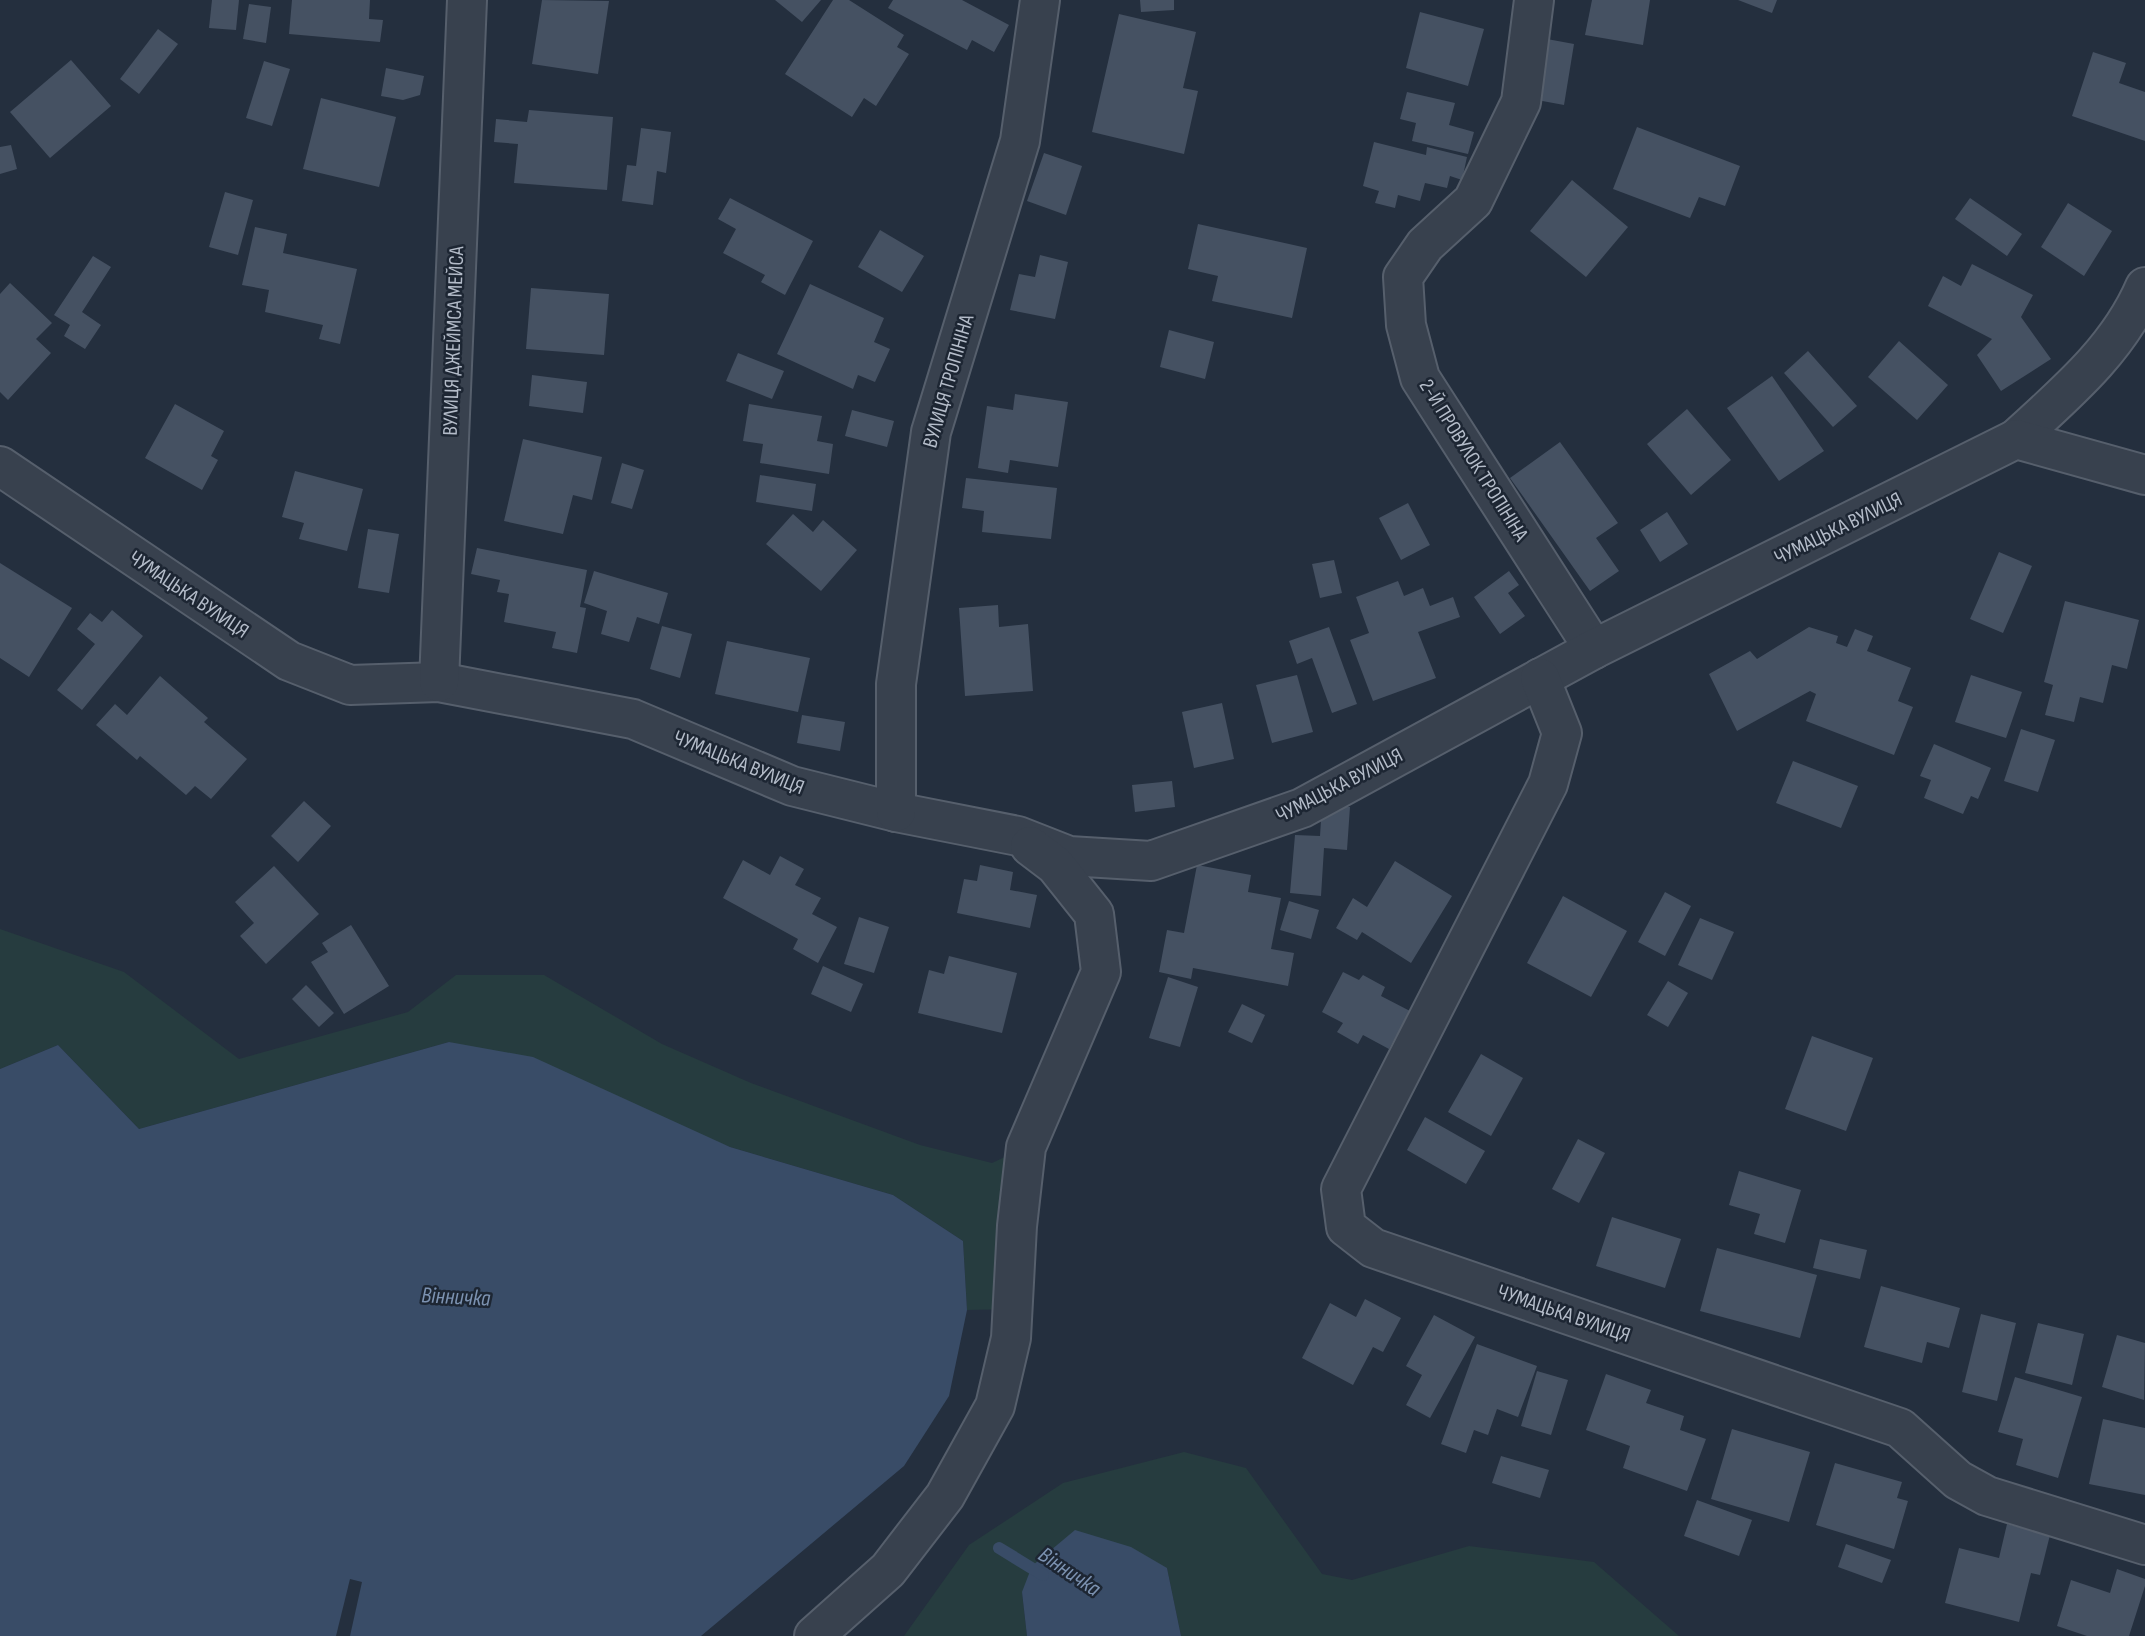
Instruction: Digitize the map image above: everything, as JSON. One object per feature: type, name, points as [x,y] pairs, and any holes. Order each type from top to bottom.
[{"type":"street","name":"ВУЛИЦЯ ДЖЕЙМСА МЕЙСА","points":[[439,682],[467,0]]},
{"type":"street","name":"ВУЛИЦЯ ТРОПІНІНА","points":[[896,812],[896,684],[931,432],[1020,141],[1040,0]]},
{"type":"street","name":"2-Й ПРОВУЛОК ТРОПІНІНА","points":[[1534,0],[1521,102],[1473,201],[1425,245],[1403,278],[1406,325],[1420,378],[1594,649]]},
{"type":"street","name":"ЧУМАЦЬКА ВУЛИЦЯ","points":[[0,466],[289,661],[350,685],[439,682],[633,719],[792,786],[896,812],[1018,836],[1069,856],[1151,861],[1302,808],[1594,649],[2016,439],[2087,374],[2133,314],[2145,288]]},
{"type":"street","points":[[2016,439],[2145,475]]},
{"type":"street","name":"ЧУМАЦЬКА ВУЛИЦЯ","points":[[1540,678],[1562,733],[1548,784],[1341,1189],[1346,1227],[1373,1248],[1900,1428],[1958,1480],[1987,1496],[2145,1545]]},
{"type":"street","points":[[814,1636],[888,1570],[945,1496],[995,1406],[1011,1338],[1017,1226],[1026,1147],[1101,972],[1094,914],[1055,865],[1018,836]]},
{"type":"green space","points":[[0,929],[124,972],[239,1059],[408,1012],[456,975],[544,975],[662,1044],[751,1083],[920,1145],[992,1163],[1026,1147],[1013,1309],[967,1310],[963,1241],[893,1195],[730,1147],[449,1042],[139,1129],[58,1045],[0,1069]]},
{"type":"green space","points":[[1184,1452],[1246,1468],[1322,1574],[1352,1580],[1469,1546],[1594,1562],[1679,1636],[1181,1636],[1167,1568],[1022,1592],[1027,1636],[904,1636],[969,1545],[1063,1483]]},
{"type":"water","points":[[449,1042],[533,1057],[730,1147],[893,1195],[963,1241],[967,1310],[949,1396],[904,1466],[701,1636],[0,1636],[0,1069],[58,1045],[139,1129]]},
{"type":"water","points":[[1075,1530],[1131,1547],[1167,1568],[1181,1636],[1027,1636],[1022,1592],[1032,1566]]},
{"type":"pier","points":[[350,1579],[362,1582],[350,1636],[336,1636]]},
{"type":"building","points":[[212,0],[239,0],[236,30],[209,28]]},
{"type":"building","points":[[292,0],[370,0],[369,19],[383,20],[380,42],[289,34]]},
{"type":"building","points":[[542,0],[609,1],[598,74],[532,64]]},
{"type":"building","points":[[775,0],[821,0],[802,22]]},
{"type":"building","points":[[833,0],[849,0],[904,35],[897,47],[909,54],[876,106],[864,98],[852,117],[785,74]]},
{"type":"building","points":[[893,0],[962,0],[1009,25],[994,52],[972,40],[967,50],[888,8]]},
{"type":"building","points":[[1140,0],[1174,0],[1174,10],[1141,12]]},
{"type":"building","points":[[1592,0],[1650,0],[1643,45],[1585,35]]},
{"type":"building","points":[[1738,0],[1777,0],[1772,13]]},
{"type":"building","points":[[249,4],[271,7],[266,43],[243,39]]},
{"type":"building","points":[[1420,12],[1484,29],[1468,86],[1406,68]]},
{"type":"building","points":[[1119,14],[1196,32],[1183,88],[1198,91],[1184,154],[1092,132]]},
{"type":"building","points":[[158,29],[178,44],[139,94],[120,79]]},
{"type":"building","points":[[1547,39],[1574,44],[1564,105],[1537,100]]},
{"type":"building","points":[[2093,52],[2126,63],[2119,83],[2145,92],[2145,141],[2072,116]]},
{"type":"building","points":[[71,60],[111,106],[50,158],[10,112]]},
{"type":"building","points":[[264,61],[290,69],[272,126],[246,118]]},
{"type":"building","points":[[386,68],[424,76],[420,95],[403,100],[381,96]]},
{"type":"building","points":[[1407,92],[1455,103],[1449,125],[1474,132],[1468,154],[1412,141],[1416,123],[1400,119]]},
{"type":"building","points":[[321,98],[396,117],[379,187],[303,169]]},
{"type":"building","points":[[529,110],[613,117],[607,190],[514,183],[518,144],[494,142],[496,119],[527,122]]},
{"type":"building","points":[[1637,127],[1740,166],[1725,206],[1699,197],[1690,218],[1613,189]]},
{"type":"building","points":[[641,128],[671,132],[666,173],[657,171],[653,205],[622,201],[627,165],[636,166]]},
{"type":"building","points":[[1374,142],[1426,155],[1427,147],[1467,157],[1462,180],[1450,176],[1447,188],[1425,183],[1420,201],[1398,195],[1395,208],[1375,203],[1379,191],[1363,186]]},
{"type":"building","points":[[11,145],[17,169],[0,174],[0,147]]},
{"type":"building","points":[[1044,153],[1082,166],[1066,215],[1027,201]]},
{"type":"building","points":[[1572,180],[1628,227],[1586,277],[1530,231]]},
{"type":"building","points":[[225,192],[253,200],[238,255],[209,247]]},
{"type":"building","points":[[730,198],[813,241],[785,295],[761,282],[765,275],[723,253],[736,229],[718,219]]},
{"type":"building","points":[[1970,198],[2022,234],[2007,256],[1955,219]]},
{"type":"building","points":[[2068,203],[2112,231],[2084,276],[2041,247]]},
{"type":"building","points":[[1198,224],[1307,248],[1292,318],[1212,301],[1218,276],[1188,269]]},
{"type":"building","points":[[255,227],[287,234],[283,253],[357,269],[340,344],[319,339],[323,325],[265,312],[269,290],[242,285]]},
{"type":"building","points":[[880,230],[924,256],[902,292],[858,267]]},
{"type":"building","points":[[1040,255],[1068,262],[1055,319],[1010,310],[1019,274],[1035,277]]},
{"type":"building","points":[[93,256],[111,267],[82,312],[101,325],[85,349],[64,336],[70,325],[54,315]]},
{"type":"building","points":[[1972,264],[2033,295],[2021,317],[2051,359],[2001,391],[1977,355],[1992,339],[1928,306],[1943,276],[1961,286]]},
{"type":"building","points":[[10,283],[52,323],[36,339],[51,353],[8,400],[0,392],[0,294]]},
{"type":"building","points":[[810,284],[884,318],[874,342],[890,349],[875,382],[858,375],[853,389],[777,354]]},
{"type":"building","points":[[531,288],[609,294],[604,355],[526,349]]},
{"type":"building","points":[[1169,330],[1214,342],[1205,379],[1160,367]]},
{"type":"building","points":[[1899,341],[1948,385],[1917,420],[1868,377]]},
{"type":"building","points":[[1808,351],[1857,406],[1833,427],[1784,373]]},
{"type":"building","points":[[738,353],[784,371],[772,399],[726,381]]},
{"type":"building","points":[[532,375],[587,382],[583,413],[529,406]]},
{"type":"building","points":[[1772,376],[1824,451],[1779,481],[1727,408]]},
{"type":"building","points":[[1015,394],[1068,402],[1058,467],[1010,460],[1008,473],[978,468],[987,406],[1013,410]]},
{"type":"building","points":[[175,404],[224,431],[211,456],[218,460],[202,490],[145,458]]},
{"type":"building","points":[[749,404],[822,416],[817,441],[833,444],[829,474],[760,463],[763,444],[743,441]]},
{"type":"building","points":[[1687,409],[1731,460],[1691,495],[1647,444]]},
{"type":"building","points":[[852,410],[894,421],[887,447],[845,436]]},
{"type":"building","points":[[523,439],[602,457],[592,500],[573,495],[563,534],[504,521]]},
{"type":"building","points":[[1560,442],[1618,523],[1596,538],[1619,571],[1590,591],[1510,478]]},
{"type":"building","points":[[622,463],[644,470],[632,509],[611,503]]},
{"type":"building","points":[[295,471],[363,489],[347,551],[299,539],[304,523],[282,517]]},
{"type":"building","points":[[760,475],[816,484],[812,511],[756,502]]},
{"type":"building","points":[[966,478],[1057,488],[1051,539],[982,532],[984,511],[962,508]]},
{"type":"building","points":[[1408,503],[1430,545],[1401,560],[1379,518]]},
{"type":"building","points":[[1667,512],[1688,544],[1660,562],[1640,530]]},
{"type":"building","points":[[793,514],[813,532],[823,520],[857,550],[821,591],[766,544]]},
{"type":"building","points":[[368,529],[399,534],[389,593],[358,588]]},
{"type":"building","points":[[477,548],[587,570],[580,607],[586,608],[577,653],[552,648],[556,632],[504,622],[509,594],[497,592],[500,580],[471,574]]},
{"type":"building","points":[[1999,552],[2032,566],[2003,633],[1970,619]]},
{"type":"building","points":[[1334,560],[1342,593],[1320,598],[1312,564]]},
{"type":"building","points":[[0,563],[72,608],[29,677],[0,658]]},
{"type":"building","points":[[594,571],[668,593],[659,624],[637,617],[629,642],[601,634],[607,611],[584,603]]},
{"type":"building","points":[[1509,571],[1519,585],[1508,593],[1525,616],[1500,634],[1474,597]]},
{"type":"building","points":[[1398,581],[1404,596],[1423,588],[1430,606],[1453,597],[1460,617],[1418,632],[1436,678],[1373,701],[1350,640],[1369,633],[1356,597]]},
{"type":"building","points":[[2065,601],[2139,620],[2127,669],[2112,665],[2103,703],[2080,697],[2074,722],[2045,715],[2053,685],[2044,682]]},
{"type":"building","points":[[998,605],[999,627],[1028,624],[1033,691],[965,696],[959,608]]},
{"type":"building","points":[[112,610],[143,636],[82,710],[57,690],[95,644],[77,629],[90,613],[102,622]]},
{"type":"building","points":[[662,626],[692,634],[680,678],[650,669]]},
{"type":"building","points":[[1329,627],[1357,704],[1332,713],[1312,658],[1297,664],[1289,641]]},
{"type":"building","points":[[1809,627],[1838,636],[1836,643],[1847,647],[1855,629],[1873,636],[1867,651],[1911,668],[1898,701],[1913,707],[1894,755],[1806,721],[1816,694],[1810,691],[1737,731],[1709,674],[1750,651],[1757,659]]},
{"type":"building","points":[[727,641],[810,658],[798,712],[715,694]]},
{"type":"building","points":[[1297,675],[1313,732],[1272,743],[1256,685]]},
{"type":"building","points":[[1971,675],[2022,692],[2006,738],[1955,722]]},
{"type":"building","points":[[160,676],[208,718],[204,722],[247,759],[211,799],[195,786],[186,795],[140,756],[137,760],[96,725],[115,704],[127,715]]},
{"type":"building","points":[[1222,703],[1234,759],[1194,768],[1182,712]]},
{"type":"building","points":[[802,715],[845,722],[840,751],[797,743]]},
{"type":"building","points":[[2021,729],[2055,740],[2038,792],[2004,781]]},
{"type":"building","points":[[1934,744],[1991,768],[1978,799],[1971,796],[1963,814],[1924,798],[1931,780],[1920,776]]},
{"type":"building","points":[[1793,761],[1858,786],[1841,828],[1776,803]]},
{"type":"building","points":[[1172,781],[1175,807],[1135,812],[1132,785]]},
{"type":"building","points":[[304,801],[331,826],[298,862],[271,836]]},
{"type":"building","points":[[1322,805],[1350,807],[1347,850],[1324,848],[1321,896],[1290,893],[1295,835],[1320,836]]},
{"type":"building","points":[[780,856],[804,869],[795,885],[821,898],[812,914],[837,927],[818,963],[793,949],[798,939],[723,898],[743,860],[770,875]]},
{"type":"building","points":[[1395,861],[1452,896],[1411,963],[1362,932],[1357,940],[1336,928],[1353,898],[1367,907]]},
{"type":"building","points":[[980,865],[1013,872],[1010,890],[1037,895],[1030,928],[957,913],[964,879],[977,881]]},
{"type":"building","points":[[1197,865],[1251,875],[1248,892],[1281,898],[1271,949],[1294,953],[1288,986],[1193,968],[1191,979],[1159,972],[1167,930],[1184,933]]},
{"type":"building","points":[[274,866],[319,914],[266,964],[240,936],[254,923],[235,902]]},
{"type":"building","points":[[1665,892],[1691,906],[1665,956],[1638,942]]},
{"type":"building","points":[[1563,896],[1627,931],[1591,997],[1527,963]]},
{"type":"building","points":[[1289,901],[1319,910],[1311,939],[1280,930]]},
{"type":"building","points":[[859,917],[889,927],[874,973],[844,964]]},
{"type":"building","points":[[1700,918],[1734,932],[1712,980],[1678,965]]},
{"type":"building","points":[[351,925],[389,986],[344,1014],[311,962],[328,952],[322,943]]},
{"type":"building","points":[[949,956],[1017,973],[1002,1033],[918,1013],[929,970],[944,974]]},
{"type":"building","points":[[823,966],[863,984],[851,1012],[811,994]]},
{"type":"building","points":[[1343,972],[1359,980],[1363,975],[1385,987],[1381,996],[1410,1011],[1389,1049],[1363,1035],[1358,1044],[1337,1032],[1343,1023],[1322,1012]]},
{"type":"building","points":[[1168,977],[1198,987],[1180,1047],[1149,1038]]},
{"type":"building","points":[[1668,981],[1688,993],[1668,1027],[1647,1015]]},
{"type":"building","points":[[306,985],[334,1013],[319,1027],[292,999]]},
{"type":"building","points":[[1242,1004],[1265,1015],[1252,1043],[1228,1032]]},
{"type":"building","points":[[1812,1036],[1873,1058],[1846,1131],[1785,1109]]},
{"type":"building","points":[[1481,1054],[1523,1078],[1491,1136],[1448,1112]]},
{"type":"building","points":[[1425,1117],[1485,1151],[1466,1184],[1407,1150]]},
{"type":"building","points":[[1578,1139],[1605,1153],[1579,1203],[1552,1189]]},
{"type":"building","points":[[1739,1171],[1801,1190],[1785,1243],[1754,1234],[1760,1214],[1729,1205]]},
{"type":"building","points":[[1612,1217],[1681,1239],[1665,1288],[1596,1266]]},
{"type":"building","points":[[1820,1239],[1867,1250],[1860,1279],[1813,1268]]},
{"type":"building","points":[[1717,1248],[1817,1275],[1800,1338],[1700,1311]]},
{"type":"building","points":[[1881,1286],[1960,1308],[1949,1348],[1927,1342],[1922,1363],[1864,1347]]},
{"type":"building","points":[[1365,1299],[1401,1318],[1383,1352],[1373,1347],[1353,1385],[1302,1358],[1330,1303],[1356,1317]]},
{"type":"building","points":[[1981,1314],[2016,1323],[1997,1401],[1962,1392]]},
{"type":"building","points":[[1434,1315],[1475,1337],[1430,1418],[1406,1405],[1422,1375],[1406,1366]]},
{"type":"building","points":[[2038,1323],[2084,1334],[2072,1385],[2025,1373]]},
{"type":"building","points":[[2117,1335],[2145,1343],[2144,1400],[2102,1387]]},
{"type":"building","points":[[1477,1344],[1537,1366],[1518,1417],[1497,1409],[1488,1435],[1474,1430],[1466,1453],[1441,1444]]},
{"type":"building","points":[[1537,1371],[1568,1380],[1551,1435],[1521,1426]]},
{"type":"building","points":[[1606,1374],[1651,1390],[1646,1403],[1684,1416],[1680,1430],[1706,1439],[1687,1491],[1623,1468],[1630,1446],[1586,1430]]},
{"type":"building","points":[[2015,1377],[2082,1397],[2058,1478],[2016,1465],[2023,1439],[1998,1432]]},
{"type":"building","points":[[2103,1419],[2145,1428],[2145,1495],[2089,1484]]},
{"type":"building","points":[[1732,1429],[1810,1452],[1789,1522],[1711,1499]]},
{"type":"building","points":[[1501,1456],[1549,1470],[1540,1498],[1492,1483]]},
{"type":"building","points":[[1835,1463],[1902,1482],[1897,1498],[1908,1501],[1894,1549],[1816,1525]]},
{"type":"building","points":[[1697,1500],[1752,1520],[1739,1556],[1684,1536]]},
{"type":"building","points":[[2007,1524],[2050,1535],[2040,1575],[2031,1573],[2019,1622],[1945,1603],[1959,1548],[1999,1558]]},
{"type":"building","points":[[1846,1544],[1891,1560],[1882,1583],[1838,1567]]},
{"type":"building","points":[[2117,1569],[2145,1579],[2129,1636],[2087,1636],[2057,1626],[2071,1580],[2110,1593]]},
{"type":"waterway","name":"Вінничка","points":[[999,1548],[1043,1575]]}]
